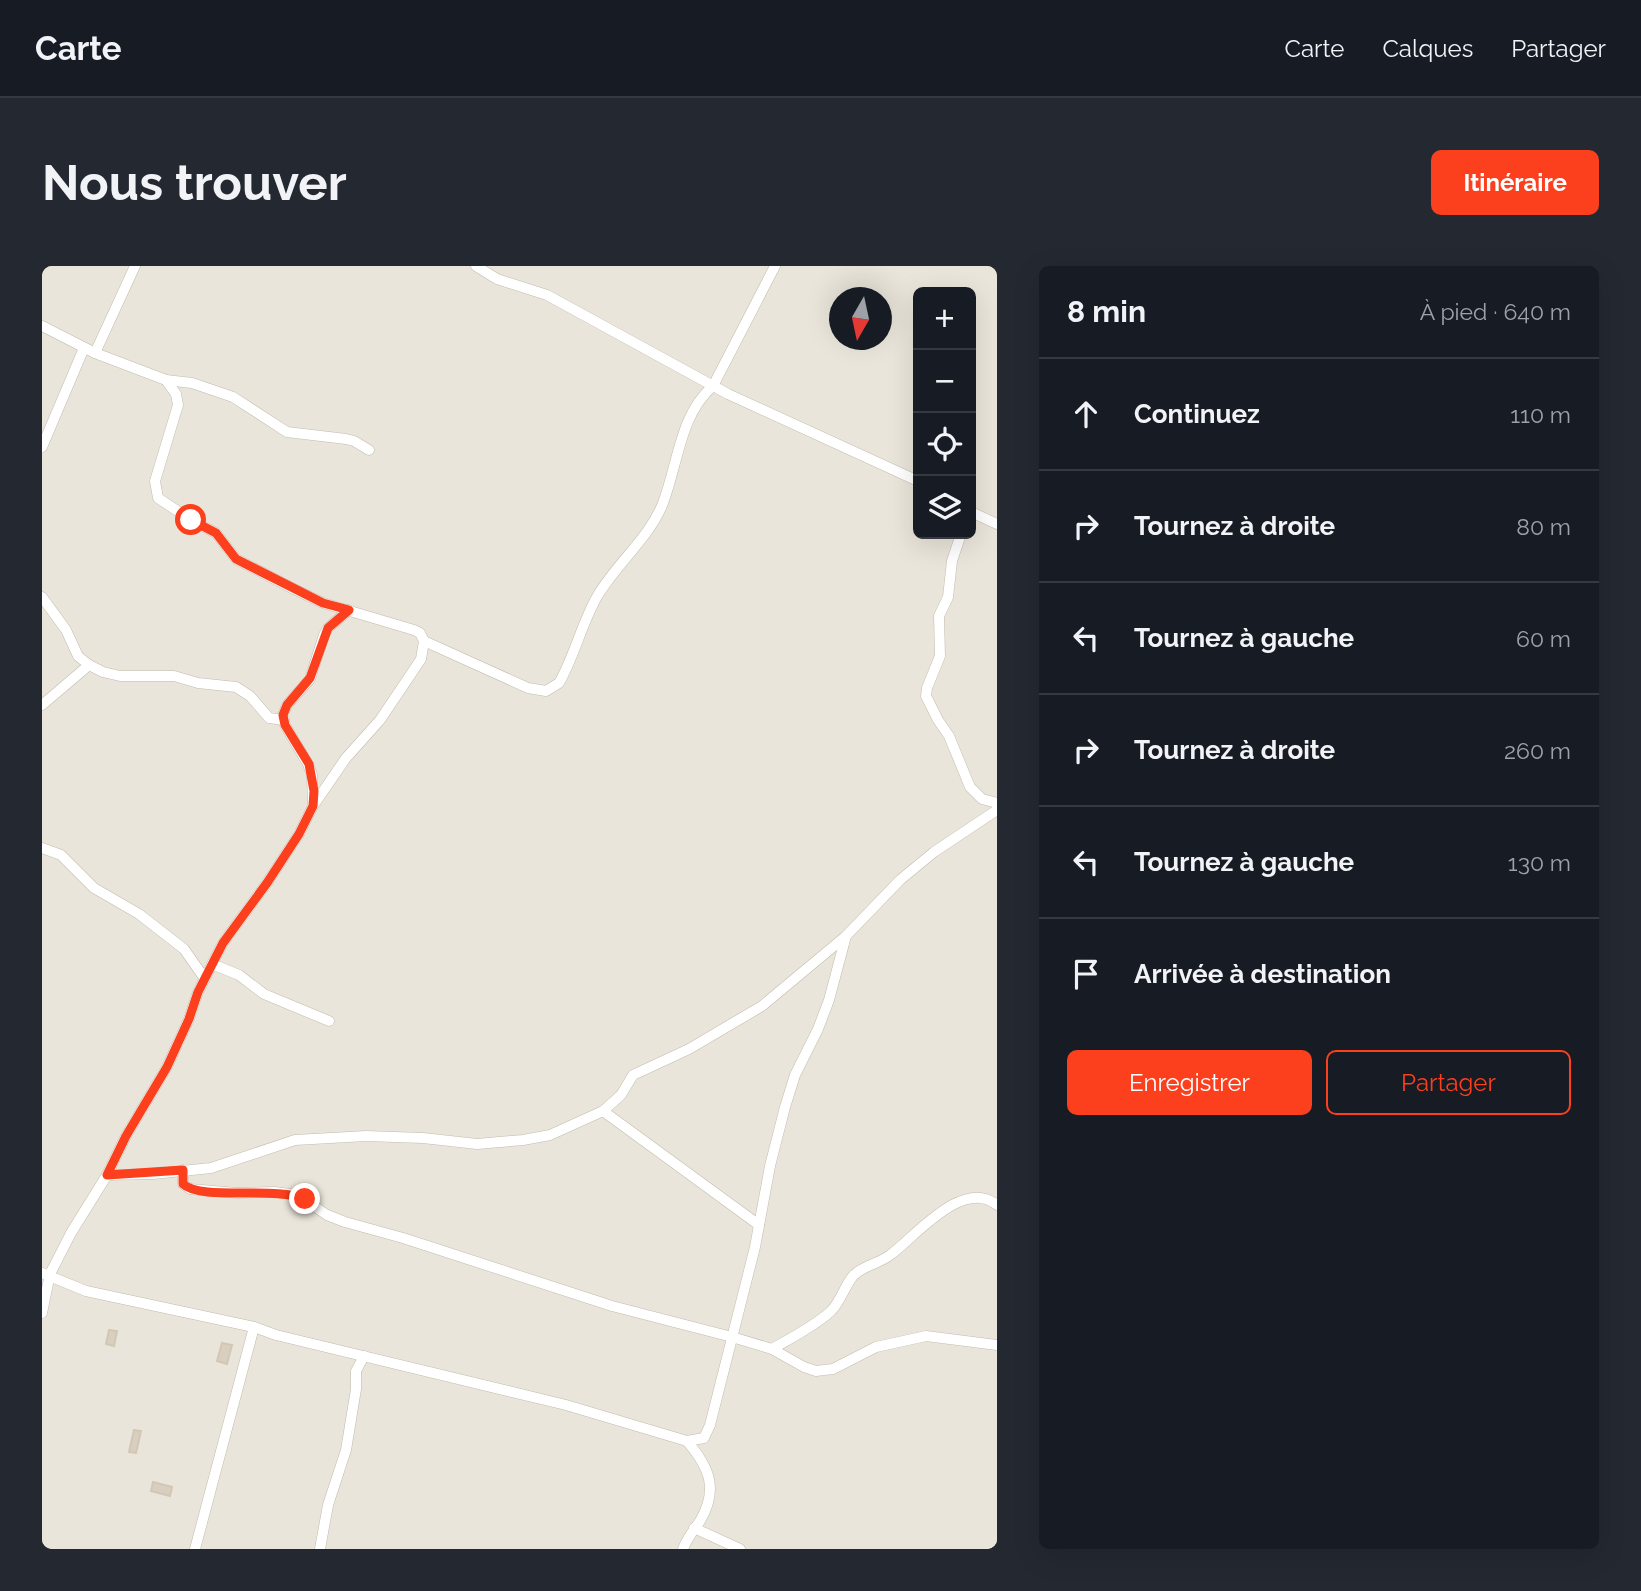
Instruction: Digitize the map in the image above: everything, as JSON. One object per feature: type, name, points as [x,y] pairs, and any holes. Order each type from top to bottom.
[{"type":"street","points":[[94,353],[135,266]]},
{"type":"street","points":[[476,266],[497,279],[547,295],[713,386],[913,479]]},
{"type":"street","points":[[166,380],[176,394],[178,405],[155,481],[158,498],[216,533],[236,559],[323,603],[414,630],[424,641],[528,688],[546,691],[559,683],[598,595],[663,503],[693,410],[703,394],[713,386],[775,266]]},
{"type":"street","points":[[42,326],[94,353],[166,380],[192,383],[233,397],[290,433],[345,439],[369,450]]},
{"type":"street","points":[[42,447],[85,348]]},
{"type":"street","points":[[976,514],[997,524]]},
{"type":"street","points":[[107,1175],[211,1168],[295,1140],[366,1136],[423,1138],[477,1144],[550,1135],[603,1111],[621,1095],[633,1074],[689,1049],[762,1006],[846,936],[900,880],[934,852],[996,810],[970,788],[949,736],[926,696],[940,656],[939,616],[948,597],[952,561],[959,539]]},
{"type":"street","points":[[42,597],[66,630],[78,656],[89,665],[120,676],[174,676],[198,683],[236,687],[250,696],[269,718],[284,720]]},
{"type":"street","points":[[313,806],[314,791],[309,764],[284,720],[287,705],[310,678],[328,628],[349,610]]},
{"type":"street","points":[[42,1313],[46,1273],[107,1175],[126,1136],[167,1067],[223,943],[248,912],[346,758],[380,720],[421,659],[424,641]]},
{"type":"street","points":[[42,705],[89,665]]},
{"type":"street","points":[[42,848],[61,855],[94,888],[139,915],[184,949],[205,979]]},
{"type":"street","points":[[46,1273],[86,1291],[254,1327],[276,1335],[566,1405],[687,1441],[704,1438],[732,1337],[770,1166],[789,1096],[795,1075],[829,1000],[846,936]]},
{"type":"street","points":[[212,964],[239,975],[264,994],[329,1021]]},
{"type":"street","points":[[603,1111],[759,1225]]},
{"type":"street","points":[[183,1170],[183,1184],[190,1189],[298,1195],[327,1215],[345,1222],[403,1238],[612,1306],[772,1349],[804,1367],[821,1372],[833,1369],[876,1347],[926,1336],[997,1345]]},
{"type":"street","points":[[772,1349],[832,1310],[842,1291],[858,1272],[886,1259],[939,1213],[978,1197],[997,1205]]},
{"type":"street","points":[[195,1549],[254,1327]]},
{"type":"street","points":[[320,1549],[328,1505],[346,1450],[356,1389],[356,1371],[364,1356]]},
{"type":"street","points":[[683,1549],[706,1505],[710,1488],[710,1476],[699,1455],[687,1441]]},
{"type":"street","points":[[694,1528],[740,1549]]},
{"type":"shaded area","points":[[42,266],[997,266],[997,1549],[42,1549]]},
{"type":"building","points":[[109,1330],[117,1331],[114,1346],[106,1344]]},
{"type":"building","points":[[222,1343],[232,1345],[227,1364],[217,1361]]},
{"type":"building","points":[[134,1430],[141,1431],[136,1453],[129,1452]]},
{"type":"building","points":[[153,1482],[172,1487],[170,1496],[151,1491]]},
{"type":"route","points":[[191,520],[216,533],[236,559],[323,603],[349,610],[328,628],[310,678],[287,705],[283,715],[285,725],[309,764],[314,791],[313,806],[299,834],[248,912],[223,943],[198,992],[167,1067],[126,1136],[107,1175],[183,1170],[183,1184],[190,1189],[237,1193],[274,1192],[298,1195],[305,1199]]}]
